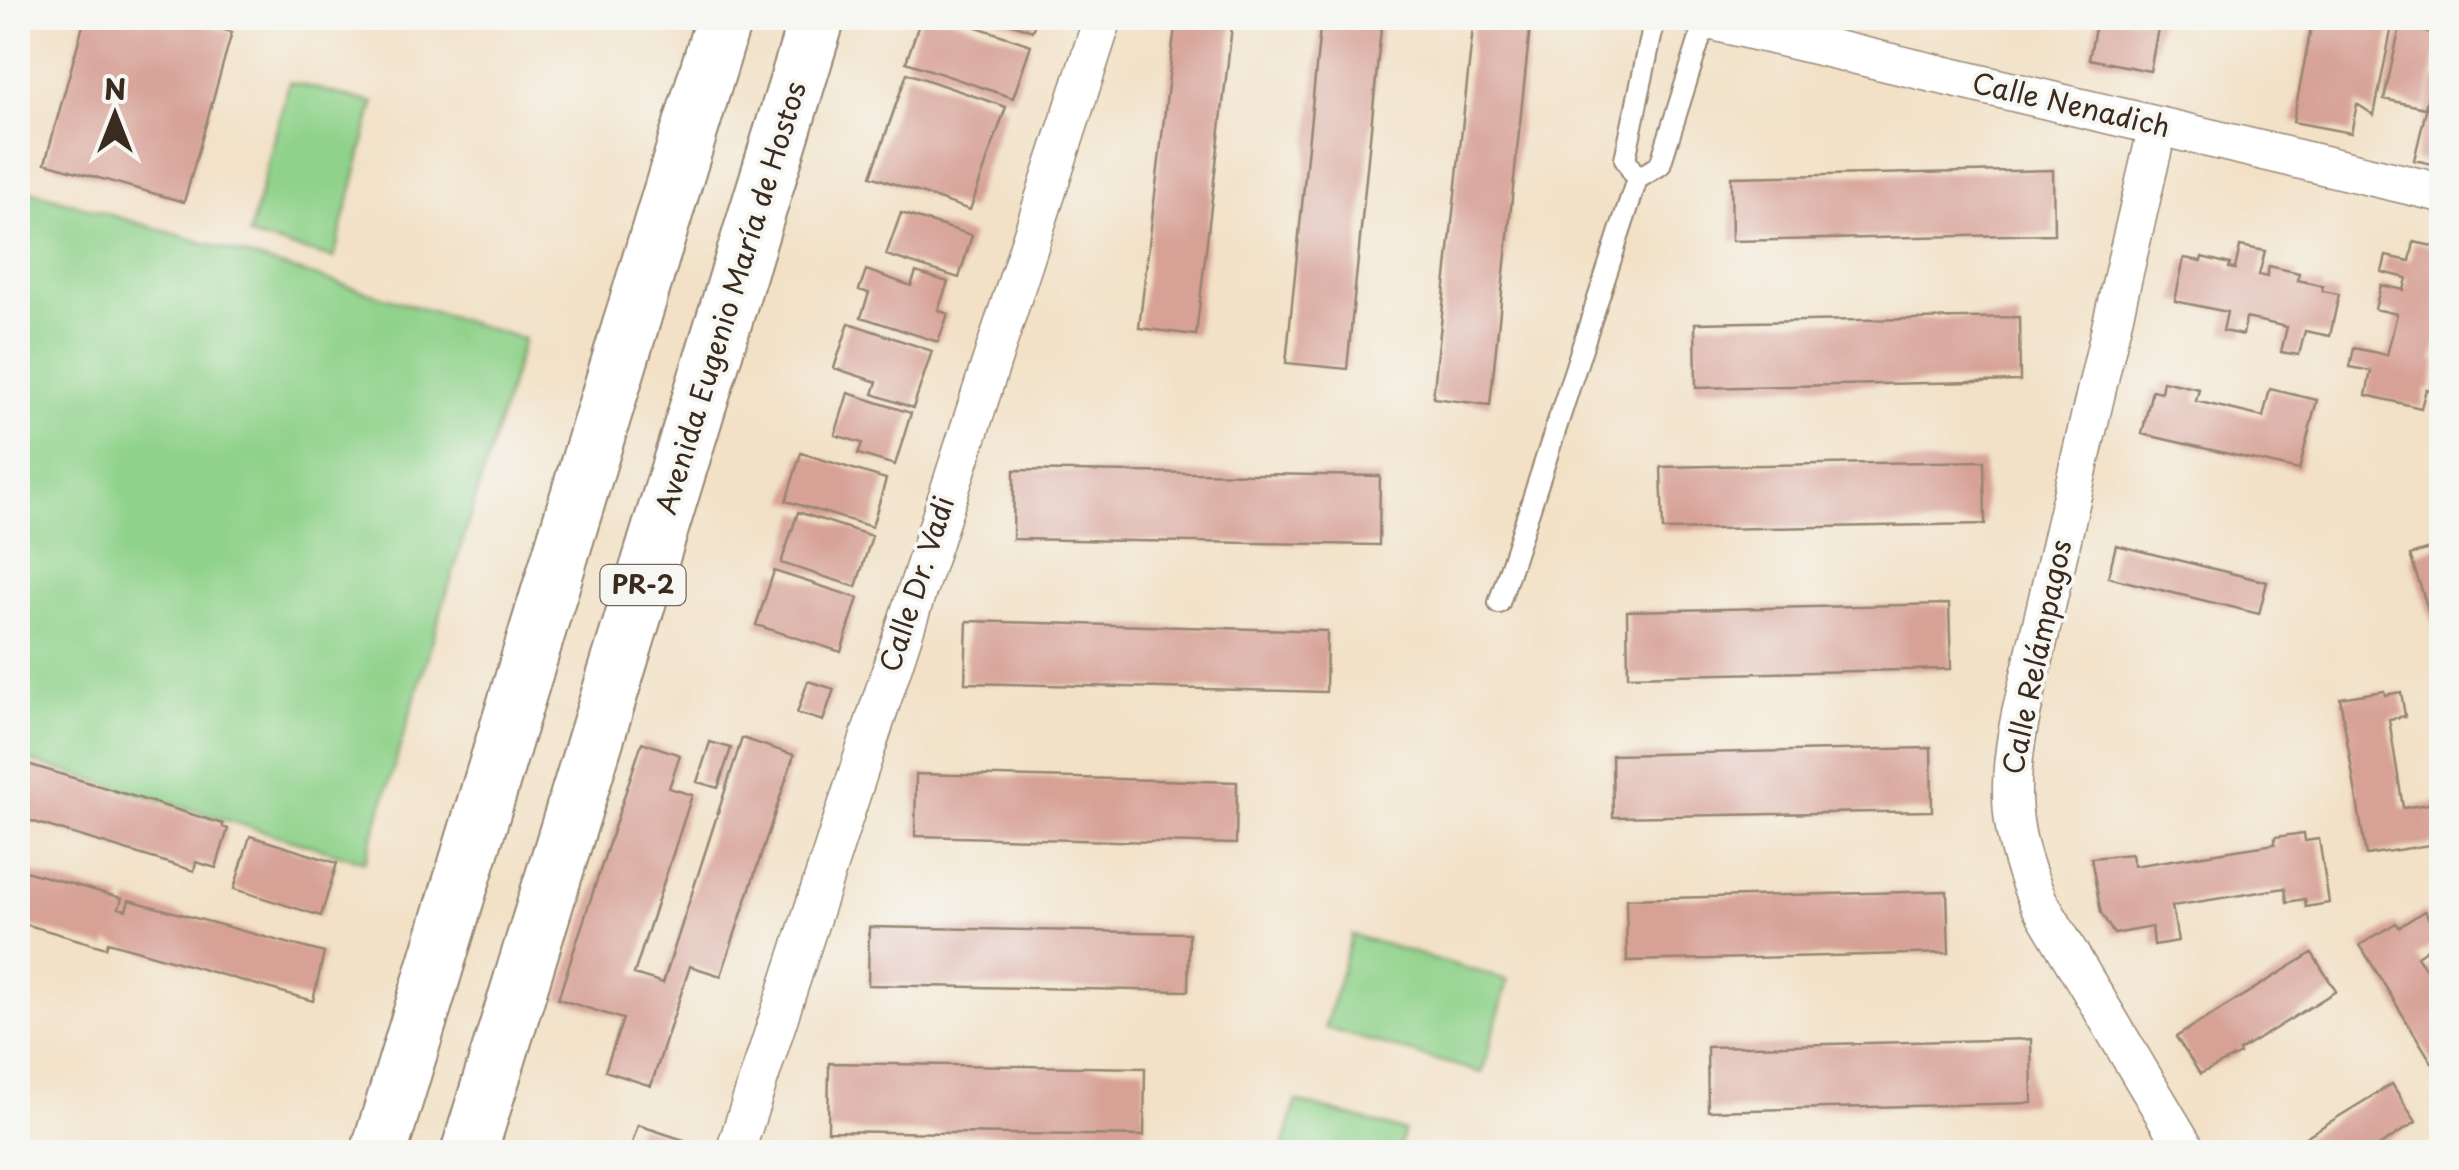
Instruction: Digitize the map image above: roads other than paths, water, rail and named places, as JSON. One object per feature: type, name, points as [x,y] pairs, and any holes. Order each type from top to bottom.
[{"type":"highway","name":"PR-2","points":[[380,1152],[724,18]]},
{"type":"highway","name":"Avenida Eugenio María de Hostos","points":[[469,1152],[818,18]]},
{"type":"street","name":"Calle Dr. Vadi","points":[[735,1152],[1103,18]]},
{"type":"street","name":"Calle Nenadich","points":[[1703,18],[2442,193]]},
{"type":"street","name":"Calle Relámpagos","points":[[2158,126],[2020,714],[2010,762],[2010,802],[2024,871],[2038,901],[2187,1152]]},
{"type":"lane","points":[[1637,180],[1626,159],[1655,18]]},
{"type":"lane","points":[[1499,602],[1637,180],[1660,165],[1703,18]]}]
